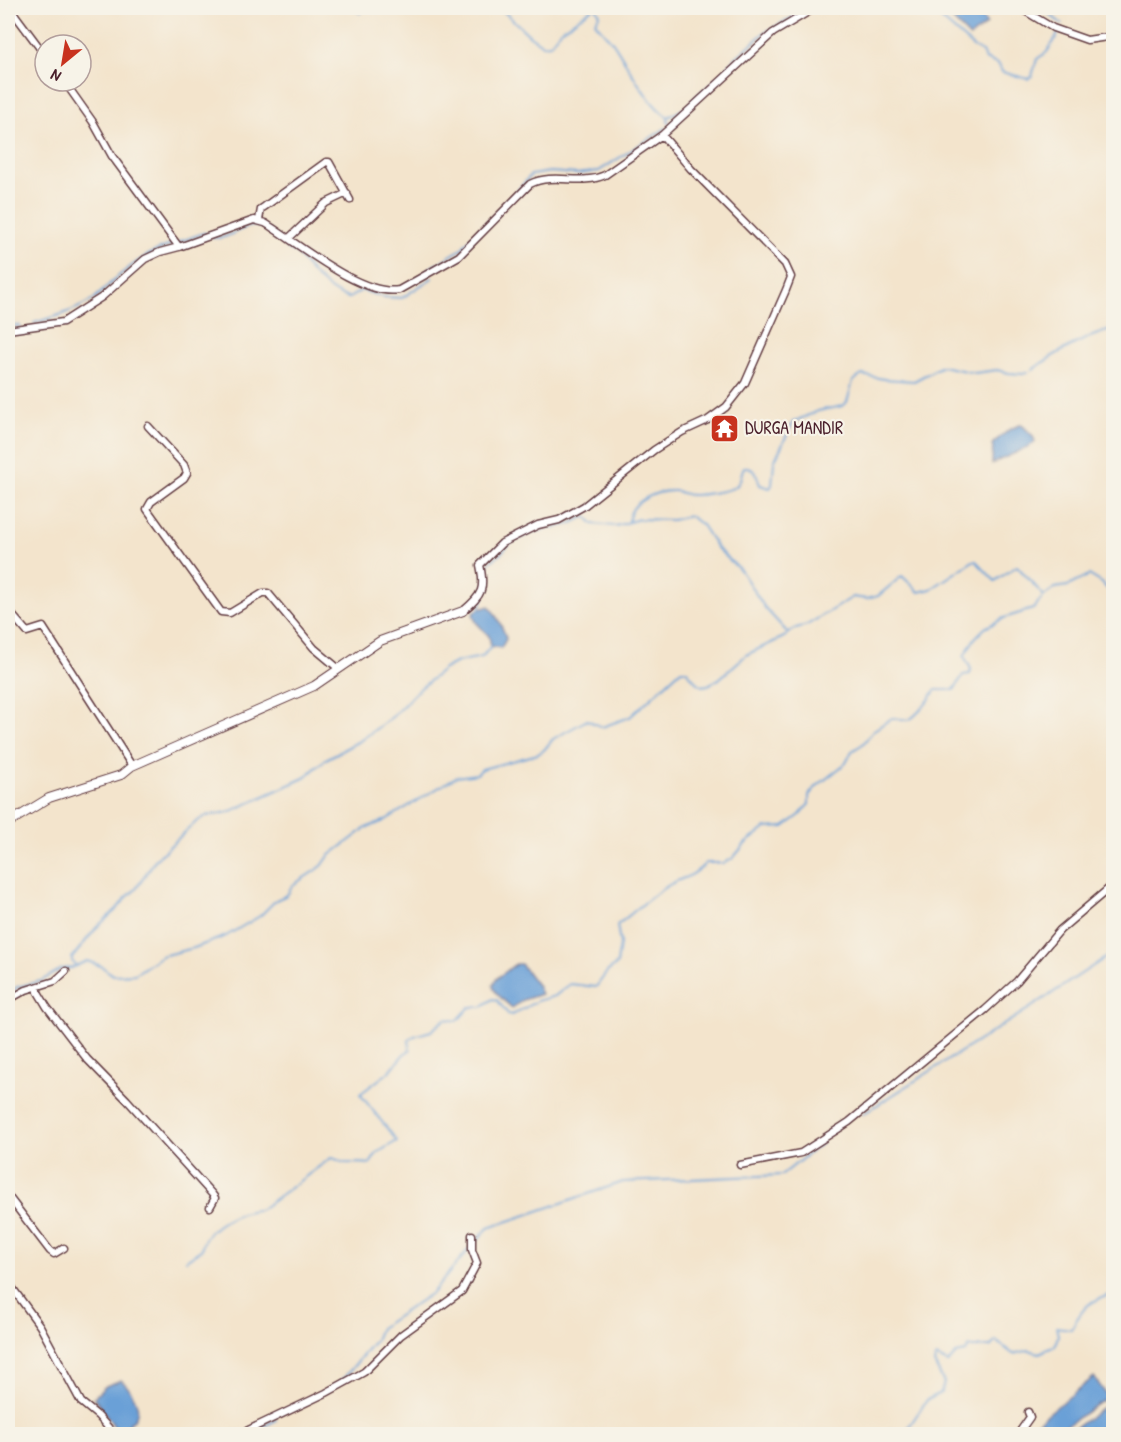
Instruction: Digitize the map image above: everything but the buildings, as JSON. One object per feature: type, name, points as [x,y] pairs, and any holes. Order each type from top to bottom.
[{"type":"street","points":[[10,8],[33,39]]},
{"type":"street","points":[[8,330],[63,322],[102,297],[145,259],[247,222],[259,220],[354,281],[390,292],[399,290],[459,256],[530,184],[544,178],[598,178],[662,135],[773,33],[815,8]]},
{"type":"street","points":[[1020,8],[1053,28],[1087,40],[1113,36]]},
{"type":"street","points":[[72,93],[93,122],[112,156],[179,247]]},
{"type":"street","points":[[8,824],[49,798],[121,775],[132,766],[314,686],[380,641],[463,611],[474,602],[482,590],[484,583],[480,565],[502,543],[538,525],[559,520],[584,506],[654,450],[682,432],[708,420],[726,407],[745,383],[791,278],[785,264],[662,135]]},
{"type":"street","points":[[259,220],[261,209],[329,162],[348,197],[326,203],[289,238]]},
{"type":"street","points":[[148,426],[184,465],[187,473],[184,478],[151,502],[147,509],[221,612],[230,613],[263,593],[268,593],[314,648],[339,669]]},
{"type":"street","points":[[8,610],[27,632],[43,627],[132,766]]},
{"type":"street","points":[[740,1165],[801,1153],[849,1122],[985,1010],[1017,981],[1060,930],[1113,884]]},
{"type":"street","points":[[8,1000],[26,990],[55,981],[66,971]]},
{"type":"street","points":[[38,987],[38,992],[47,1007],[87,1059],[212,1194],[215,1198],[210,1207]]},
{"type":"street","points":[[8,1196],[50,1251],[54,1254],[64,1248]]},
{"type":"street","points":[[240,1434],[364,1372],[401,1335],[462,1291],[477,1263],[472,1250],[472,1235]]},
{"type":"street","points":[[8,1282],[40,1326],[81,1402],[114,1434]]},
{"type":"street","points":[[1018,1434],[1030,1418],[1028,1412]]},
{"type":"water","points":[[940,8],[974,8],[987,24],[970,37]]},
{"type":"water","points":[[1021,424],[1033,436],[1035,442],[992,464],[993,443]]},
{"type":"water","points":[[489,606],[505,635],[506,639],[501,648],[491,646],[489,636],[476,622],[473,614]]},
{"type":"water","points":[[516,964],[521,964],[541,994],[523,1000],[512,1008],[493,987],[497,978]]},
{"type":"water","points":[[1094,1377],[1108,1397],[1054,1434],[1044,1434],[1035,1424]]},
{"type":"water","points":[[121,1380],[131,1392],[137,1407],[136,1416],[122,1431],[116,1429],[94,1397],[106,1386]]},
{"type":"water","points":[[1113,1400],[1113,1434],[1067,1434]]},
{"type":"waterway","points":[[353,8],[360,13],[366,8]]},
{"type":"waterway","points":[[500,8],[543,45],[550,44],[561,30],[593,8]]},
{"type":"waterway","points":[[596,8],[600,14],[595,22],[614,44],[646,94],[668,117]]},
{"type":"waterway","points":[[671,124],[668,122],[668,117],[686,108],[700,93],[723,75],[732,61],[764,33],[809,8]]},
{"type":"waterway","points":[[925,8],[982,52],[985,59],[999,65],[1002,72],[1028,79],[1032,76],[1037,59],[1047,52],[1058,34]]},
{"type":"waterway","points":[[1052,8],[1049,14],[1062,24]]},
{"type":"waterway","points":[[427,270],[460,250],[531,175],[550,172],[577,174],[599,171],[666,128]]},
{"type":"waterway","points":[[212,237],[225,237],[251,226],[265,228],[286,247],[298,254],[327,287],[349,298],[362,290],[383,297],[402,298],[432,278]]},
{"type":"waterway","points":[[179,242],[207,234]]},
{"type":"waterway","points":[[34,323],[91,301],[136,262],[151,253],[175,244]]},
{"type":"waterway","points":[[8,325],[20,326]]},
{"type":"waterway","points":[[1032,370],[1071,346],[1114,329]]},
{"type":"waterway","points":[[629,521],[630,514],[639,502],[661,492],[675,491],[698,495],[735,487],[739,483],[744,467],[749,467],[756,473],[760,485],[770,488],[774,462],[793,422],[818,411],[843,406],[847,402],[853,381],[862,375],[914,381],[942,366],[975,373],[997,370],[1023,374],[1028,372]]},
{"type":"waterway","points":[[479,609],[487,588],[486,568],[489,563],[510,543],[533,532],[570,524],[584,517],[593,524],[616,526],[639,519],[672,520],[690,516],[702,525],[717,548],[741,571],[765,608],[788,633]]},
{"type":"waterway","points":[[8,996],[17,987],[41,981],[61,969],[71,968],[87,961],[101,966],[113,975],[135,974],[161,956],[194,948],[226,936],[260,916],[276,900],[287,895],[293,885],[322,866],[329,856],[366,828],[384,821],[456,777],[477,774],[482,769],[538,754],[553,739],[587,720],[602,727],[630,717],[681,670],[686,670],[702,686],[708,685],[719,679],[746,655],[784,637],[796,628],[807,625],[853,597],[866,599],[878,596],[902,576],[919,592],[931,589],[973,561],[976,561],[995,581],[1017,566],[1044,596]]},
{"type":"waterway","points":[[186,1260],[202,1249],[209,1234],[224,1221],[242,1213],[260,1210],[331,1158],[345,1163],[370,1164],[377,1153],[397,1141],[360,1094],[389,1072],[410,1050],[409,1040],[414,1036],[431,1031],[445,1019],[457,1021],[470,1007],[481,1007],[493,999],[497,1000],[508,1014],[512,1015],[537,1001],[555,996],[570,984],[596,987],[607,972],[617,964],[620,943],[617,925],[669,885],[692,874],[706,863],[724,863],[733,858],[746,843],[766,828],[784,827],[800,815],[809,804],[809,795],[846,763],[852,751],[863,744],[874,730],[892,718],[909,720],[924,706],[935,690],[954,690],[963,675],[970,674],[971,669],[964,656],[975,638],[985,628],[1004,618],[1033,609],[1044,596],[1055,588],[1068,586],[1089,575],[1102,583],[1114,596]]},
{"type":"waterway","points":[[75,965],[72,958],[97,927],[136,889],[155,860],[196,822],[206,816],[229,812],[304,778],[326,759],[361,740],[392,717],[417,691],[444,669],[457,662],[482,657],[491,646]]},
{"type":"waterway","points":[[863,1114],[1114,952]]},
{"type":"waterway","points":[[473,1245],[488,1228],[623,1182],[782,1175],[822,1143]]},
{"type":"waterway","points":[[340,1383],[375,1340],[380,1328],[432,1293],[469,1249]]},
{"type":"waterway","points":[[887,1434],[890,1429],[904,1434],[927,1400],[941,1393],[944,1383],[934,1363],[936,1357],[948,1363],[956,1354],[966,1352],[969,1347],[990,1347],[996,1341],[1013,1354],[1029,1350],[1039,1353],[1055,1346],[1058,1335],[1056,1327],[1071,1329],[1092,1302],[1114,1294]]},
{"type":"waterway","points":[[249,1434],[276,1420]]},
{"type":"place","name":"DURGA MANDIR","points":[[724,428]]}]
